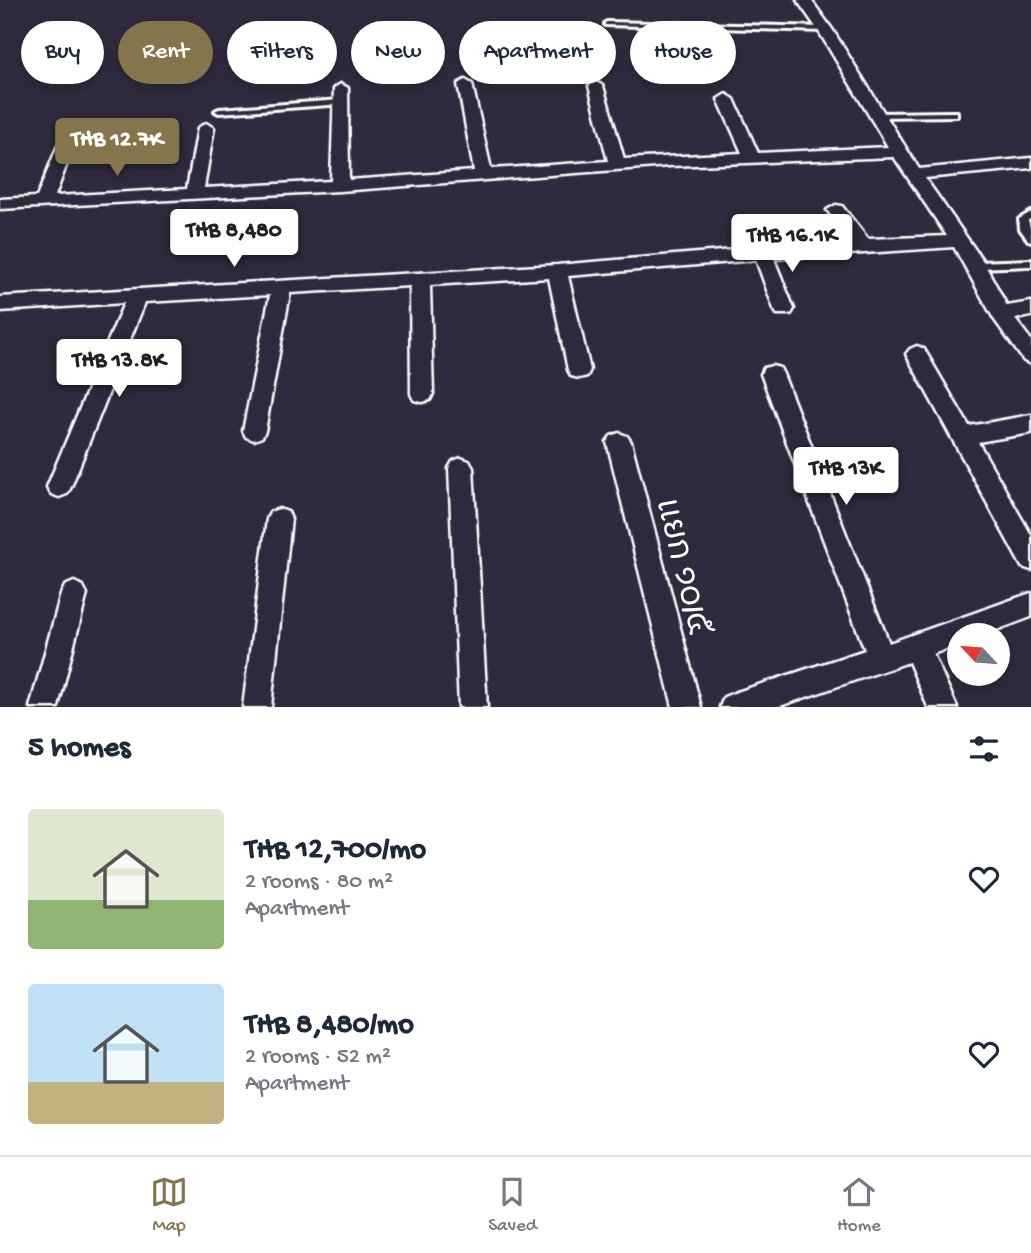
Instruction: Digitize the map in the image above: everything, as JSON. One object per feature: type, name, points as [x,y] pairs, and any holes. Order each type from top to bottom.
[{"type":"street","points":[[804,0],[825,29],[899,152],[976,265],[1001,314],[1031,356]]},
{"type":"street","points":[[465,84],[484,176]]},
{"type":"street","points":[[596,86],[618,165]]},
{"type":"street","points":[[340,95],[340,186]]},
{"type":"street","points":[[726,99],[752,157]]},
{"type":"street","points":[[195,192],[206,128]]},
{"type":"street","points":[[44,202],[71,131]]},
{"type":"street","points":[[0,204],[340,186],[752,157],[899,152]]},
{"type":"street","points":[[916,174],[1031,163]]},
{"type":"street","points":[[836,210],[863,245]]},
{"type":"street","points":[[0,304],[557,271],[863,245],[958,241]]},
{"type":"street","points":[[763,253],[784,309]]},
{"type":"street","points":[[557,271],[579,370]]},
{"type":"street","points":[[420,279],[422,394]]},
{"type":"street","points":[[254,431],[281,287]]},
{"type":"street","points":[[60,487],[138,294]]},
{"type":"street","points":[[1001,314],[1031,309]]},
{"type":"street","points":[[918,354],[1031,559]]},
{"type":"street","points":[[772,374],[846,572],[881,656]]},
{"type":"street","points":[[962,436],[1031,424]]},
{"type":"street","name":"แยก ๑๐/๕","points":[[619,442],[687,707]]},
{"type":"street","points":[[461,468],[473,707]]},
{"type":"street","points":[[257,707],[279,519]]},
{"type":"street","points":[[44,707],[74,594]]},
{"type":"street","points":[[744,705],[1031,605]]},
{"type":"street","points":[[916,647],[943,707]]},
{"type":"lane","points":[[616,24],[825,29]]},
{"type":"lane","points":[[219,111],[340,95]]},
{"type":"lane","points":[[876,115],[954,114]]},
{"type":"lane","points":[[1031,215],[1023,219],[1031,238]]},
{"type":"lane","points":[[976,265],[1031,263]]}]
